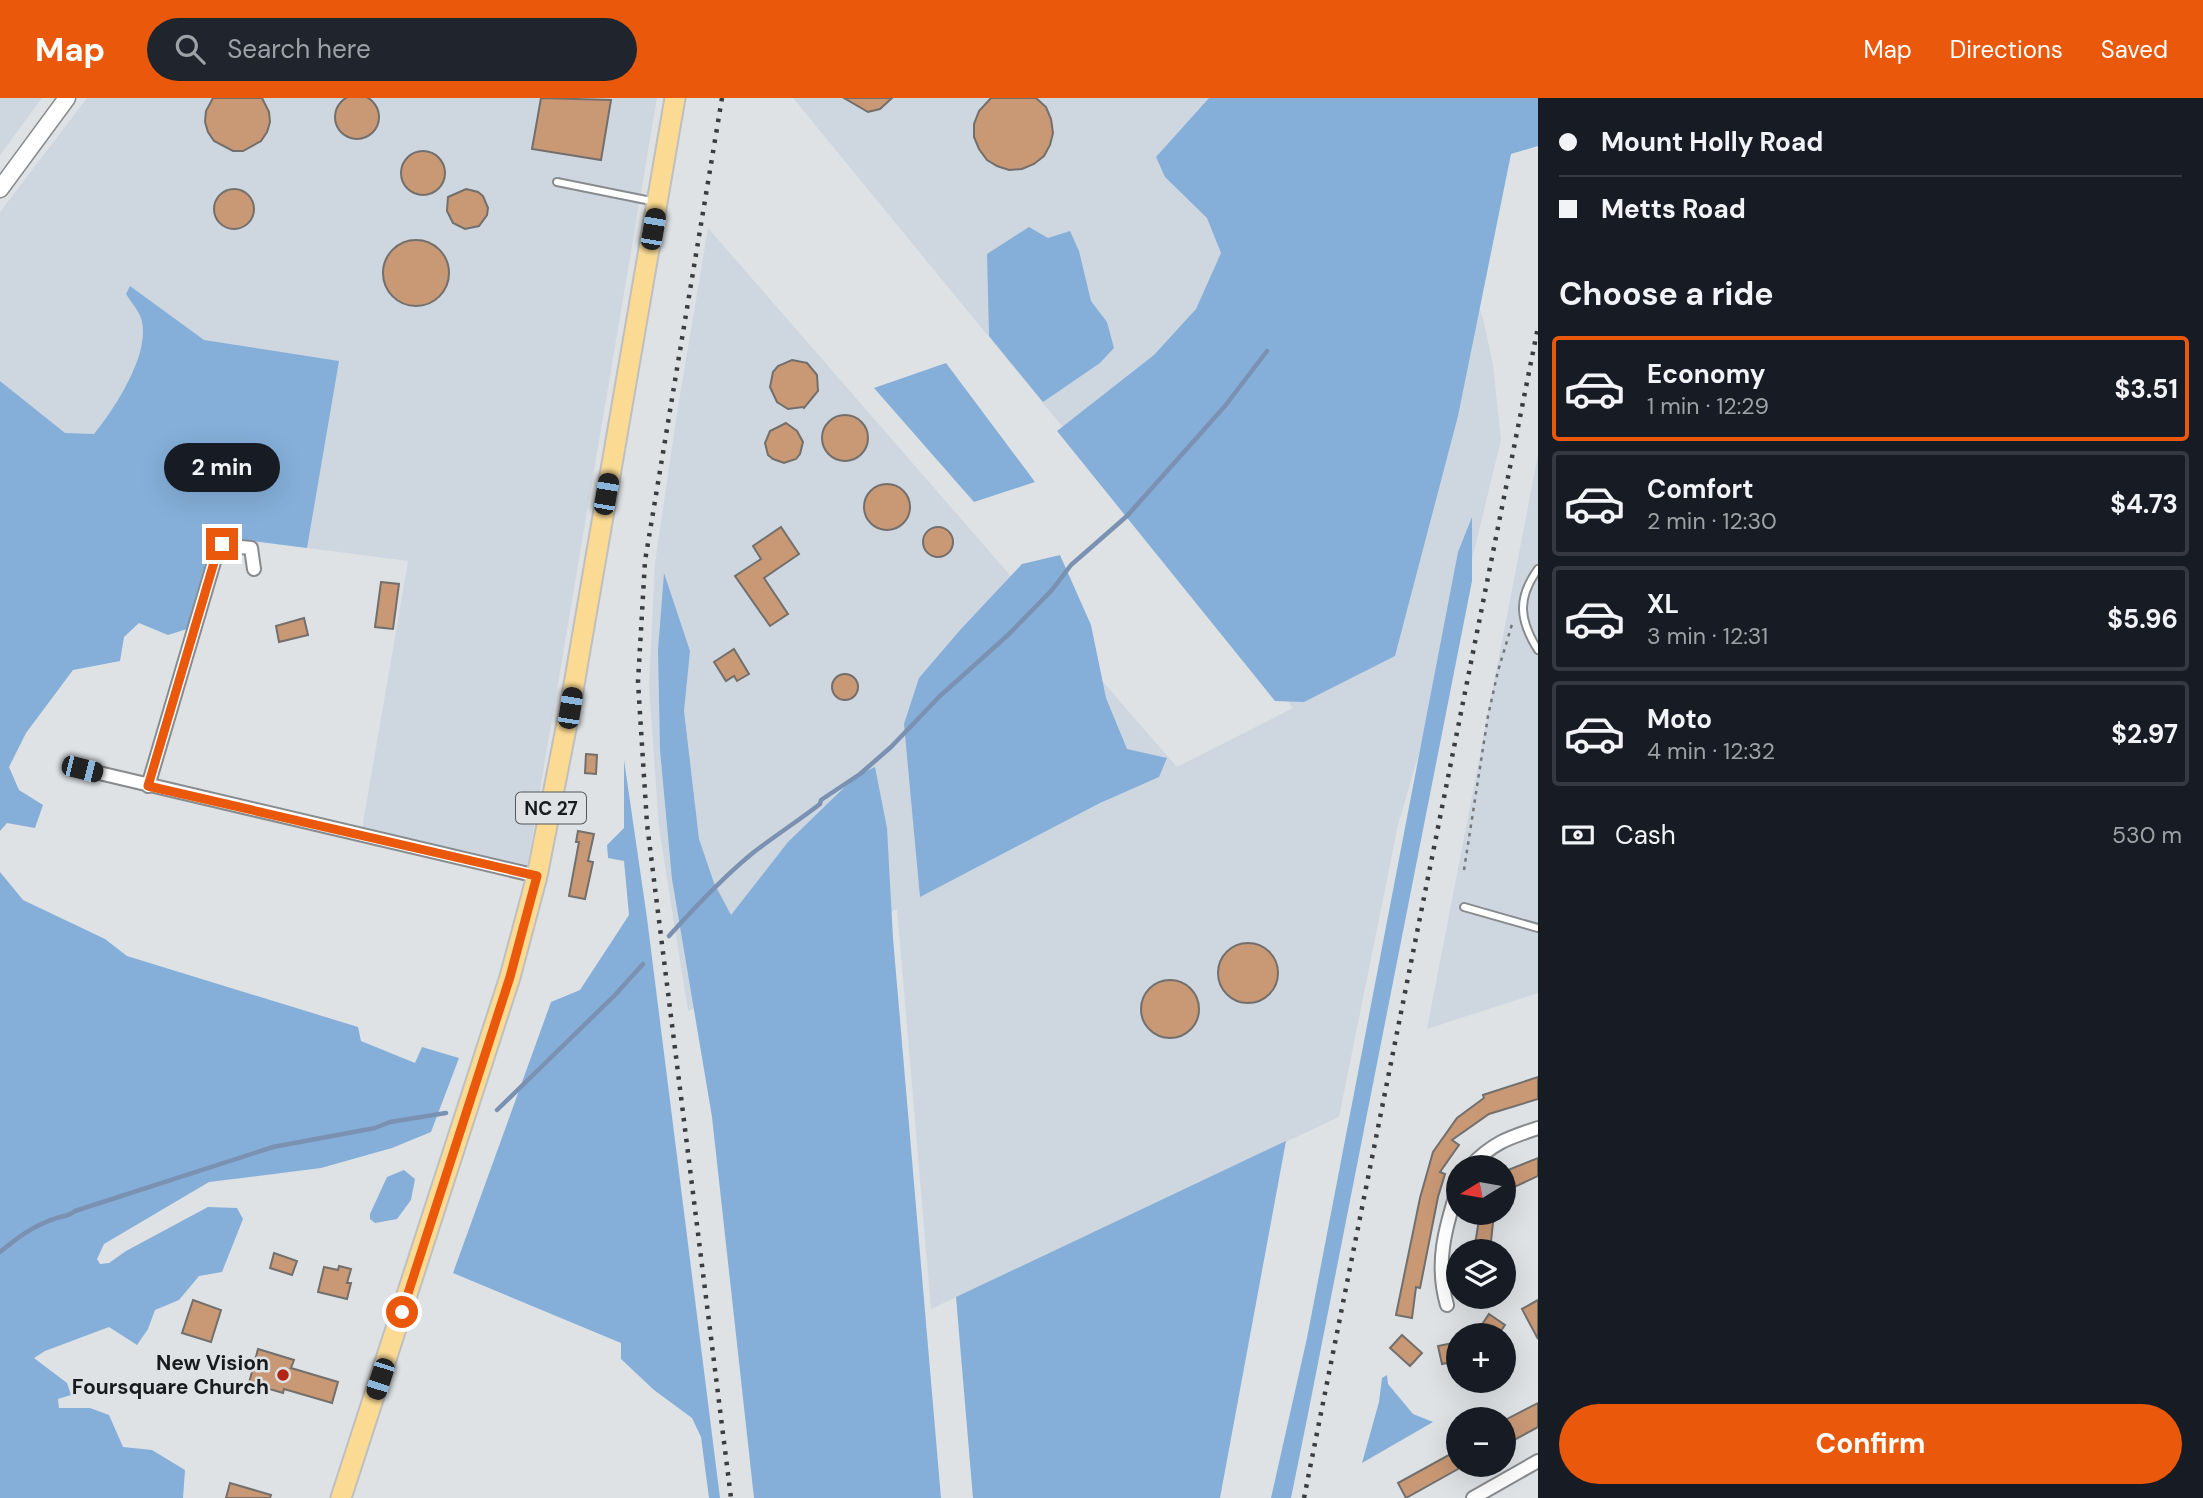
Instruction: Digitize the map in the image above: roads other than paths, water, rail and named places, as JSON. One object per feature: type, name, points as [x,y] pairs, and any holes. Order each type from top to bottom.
[{"type":"main road","name":"NC 27","points":[[341,1498],[510,977],[537,876],[570,708],[675,98]]},
{"type":"street","points":[[0,189],[67,98]]},
{"type":"street","points":[[148,786],[219,545],[251,548],[254,569]]},
{"type":"street","points":[[82,769],[537,876]]},
{"type":"street","points":[[1483,1155],[1502,1140],[1538,1128]]},
{"type":"street","points":[[1446,1300],[1440,1271],[1448,1225]]},
{"type":"street","points":[[1473,1498],[1538,1461]]},
{"type":"lane","points":[[556,182],[658,203]]},
{"type":"lane","points":[[1538,569],[1527,585],[1523,610],[1527,631],[1538,650]]},
{"type":"lane","points":[[1464,907],[1538,928]]},
{"type":"waterway","points":[[669,936],[710,892],[743,862],[820,804],[821,800],[860,774],[1008,635],[1052,590],[1071,565],[1127,516],[1225,406],[1267,351]]},
{"type":"waterway","points":[[497,1110],[615,995],[643,964]]},
{"type":"waterway","points":[[0,1252],[46,1222],[273,1147],[446,1113]]},
{"type":"railway","points":[[722,98],[645,561],[638,682],[647,824],[731,1498]]},
{"type":"railway","points":[[1304,1498],[1538,327]]},
{"type":"place","name":"New Vision Foursquare Church","points":[[283,1375]]}]
